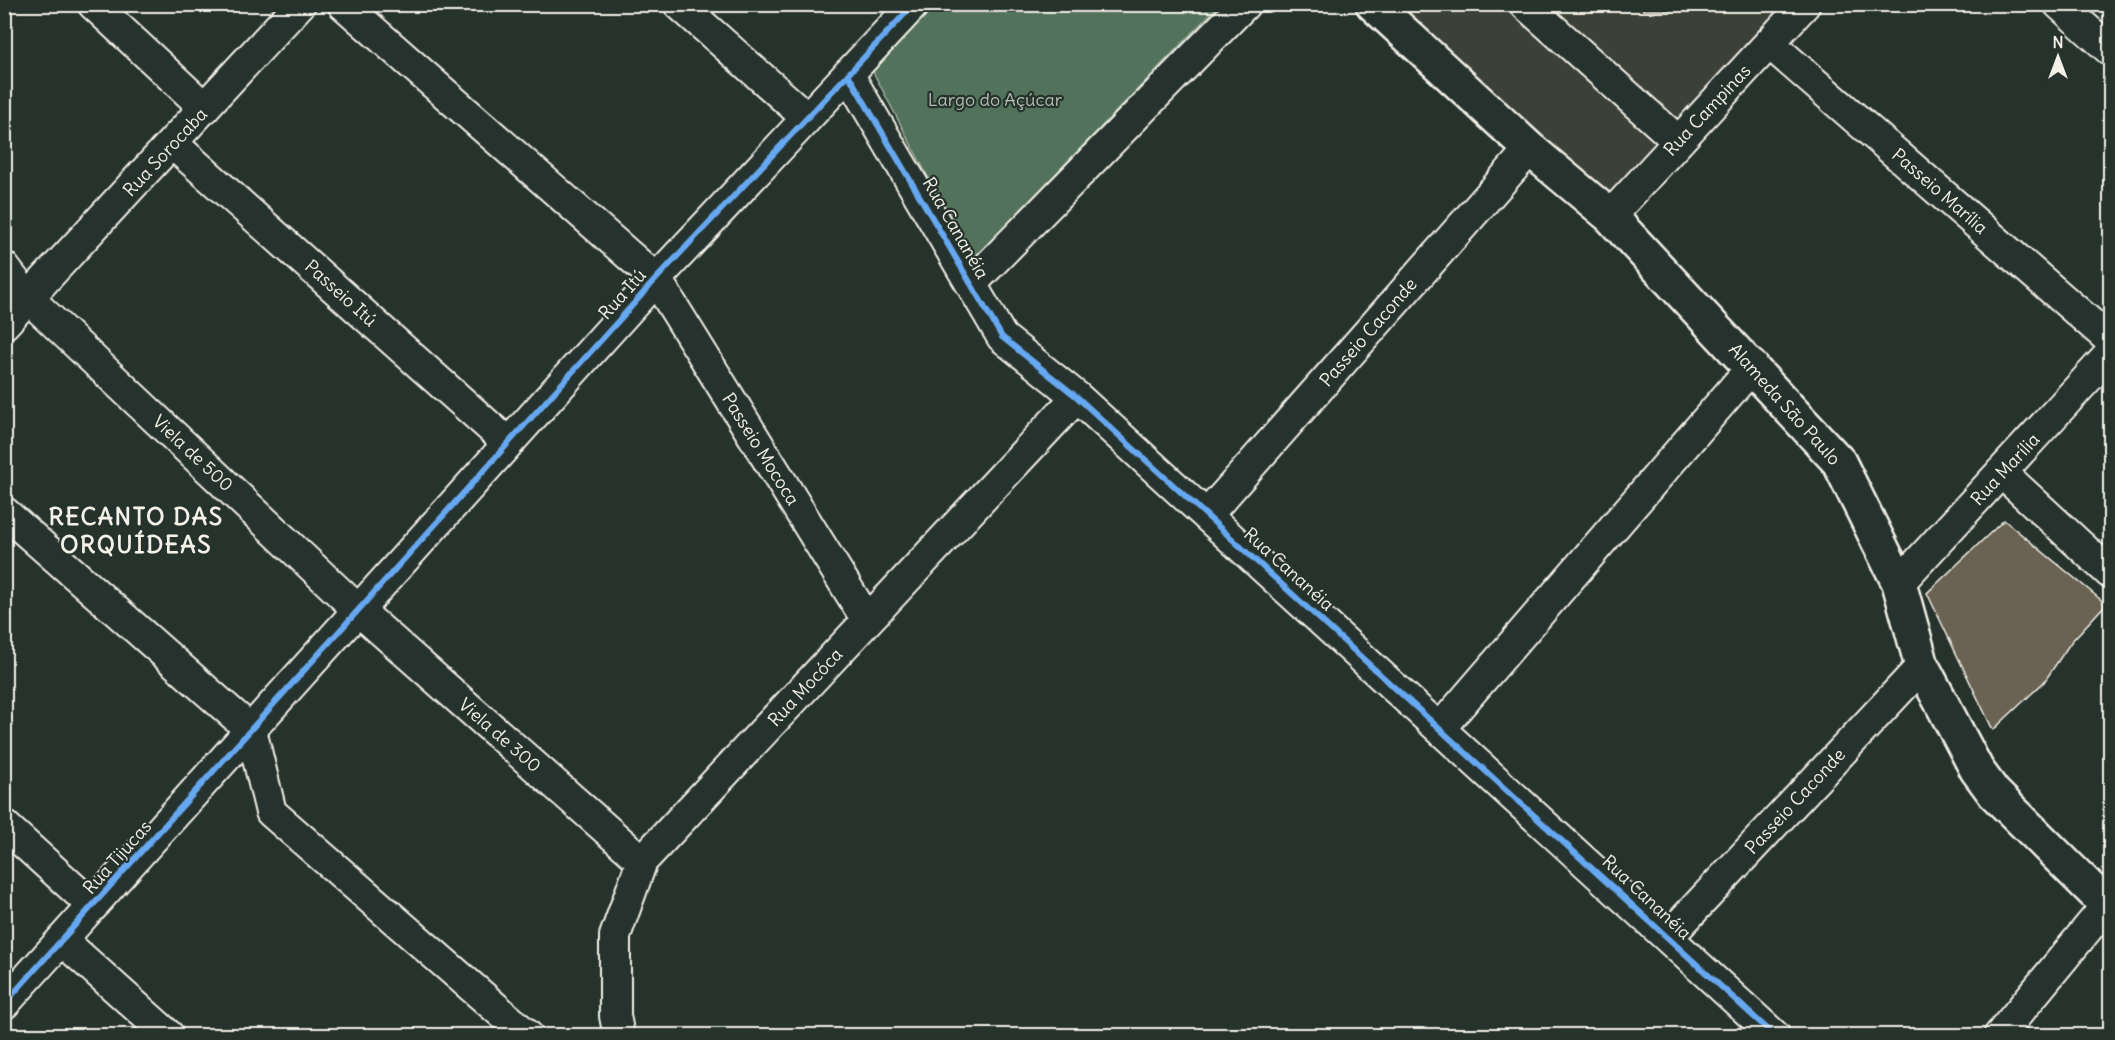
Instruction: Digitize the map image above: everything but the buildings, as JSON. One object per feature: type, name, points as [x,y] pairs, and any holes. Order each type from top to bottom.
[{"type":"street","points":[[93,4],[206,108]]},
{"type":"street","name":"Rua Sorocaba","points":[[4,324],[173,144],[300,4]]},
{"type":"street","points":[[343,4],[656,279]]},
{"type":"street","points":[[679,4],[807,118]]},
{"type":"street","name":"Rua Itú","points":[[358,610],[656,279],[914,4]]},
{"type":"street","points":[[971,284],[1245,4]]},
{"type":"street","name":"Alameda São Paulo","points":[[1373,4],[1530,149],[1610,216],[1753,366],[1839,462],[1899,583],[1922,666],[1964,747],[1994,794],[2109,906]]},
{"type":"street","points":[[1525,4],[1678,141]]},
{"type":"street","name":"Rua Campinas","points":[[1610,216],[1805,4]]},
{"type":"street","points":[[2059,4],[2110,50]]},
{"type":"street","name":"Passeio Marília","points":[[1768,43],[2110,340]]},
{"type":"street","name":"Rua Cananéia","points":[[848,74],[1002,337],[1077,397],[1441,727],[1775,1035]]},
{"type":"street","name":"Passeio Itú","points":[[173,144],[508,443]]},
{"type":"street","name":"Passeio Caconde","points":[[1207,515],[1530,149]]},
{"type":"street","name":"Viela de 500","points":[[4,267],[27,297],[358,610]]},
{"type":"street","name":"Passeio Mococa","points":[[656,279],[867,620]]},
{"type":"street","name":"Rua Marília","points":[[1899,583],[2110,354]]},
{"type":"street","points":[[1441,727],[1753,366]]},
{"type":"street","name":"Rua Mocóca","points":[[610,1029],[615,936],[642,861],[1077,397]]},
{"type":"street","points":[[2001,472],[2110,573]]},
{"type":"street","points":[[4,512],[251,730],[271,812],[528,1035]]},
{"type":"street","name":"Rua Tijucas","points":[[4,1004],[358,610]]},
{"type":"street","name":"Viela de 300","points":[[358,610],[642,861]]},
{"type":"street","name":"Passeio Caconde","points":[[1668,937],[1922,666]]},
{"type":"street","points":[[4,825],[93,906]]},
{"type":"street","points":[[1999,1035],[2109,906]]},
{"type":"street","points":[[62,940],[169,1035]]},
{"type":"shaded area","points":[[1400,5],[1789,5],[1610,201]]},
{"type":"green space","name":"Largo do Açúcar","points":[[933,5],[1219,5],[972,261],[871,68]]},
{"type":"cycle path","points":[[4,1004],[656,279],[914,4]]},
{"type":"cycle path","points":[[848,74],[1002,337],[1077,397],[1775,1036]]},
{"type":"district","name":"RECANTO DAS ORQUÍDEAS","points":[[136,530]]}]
